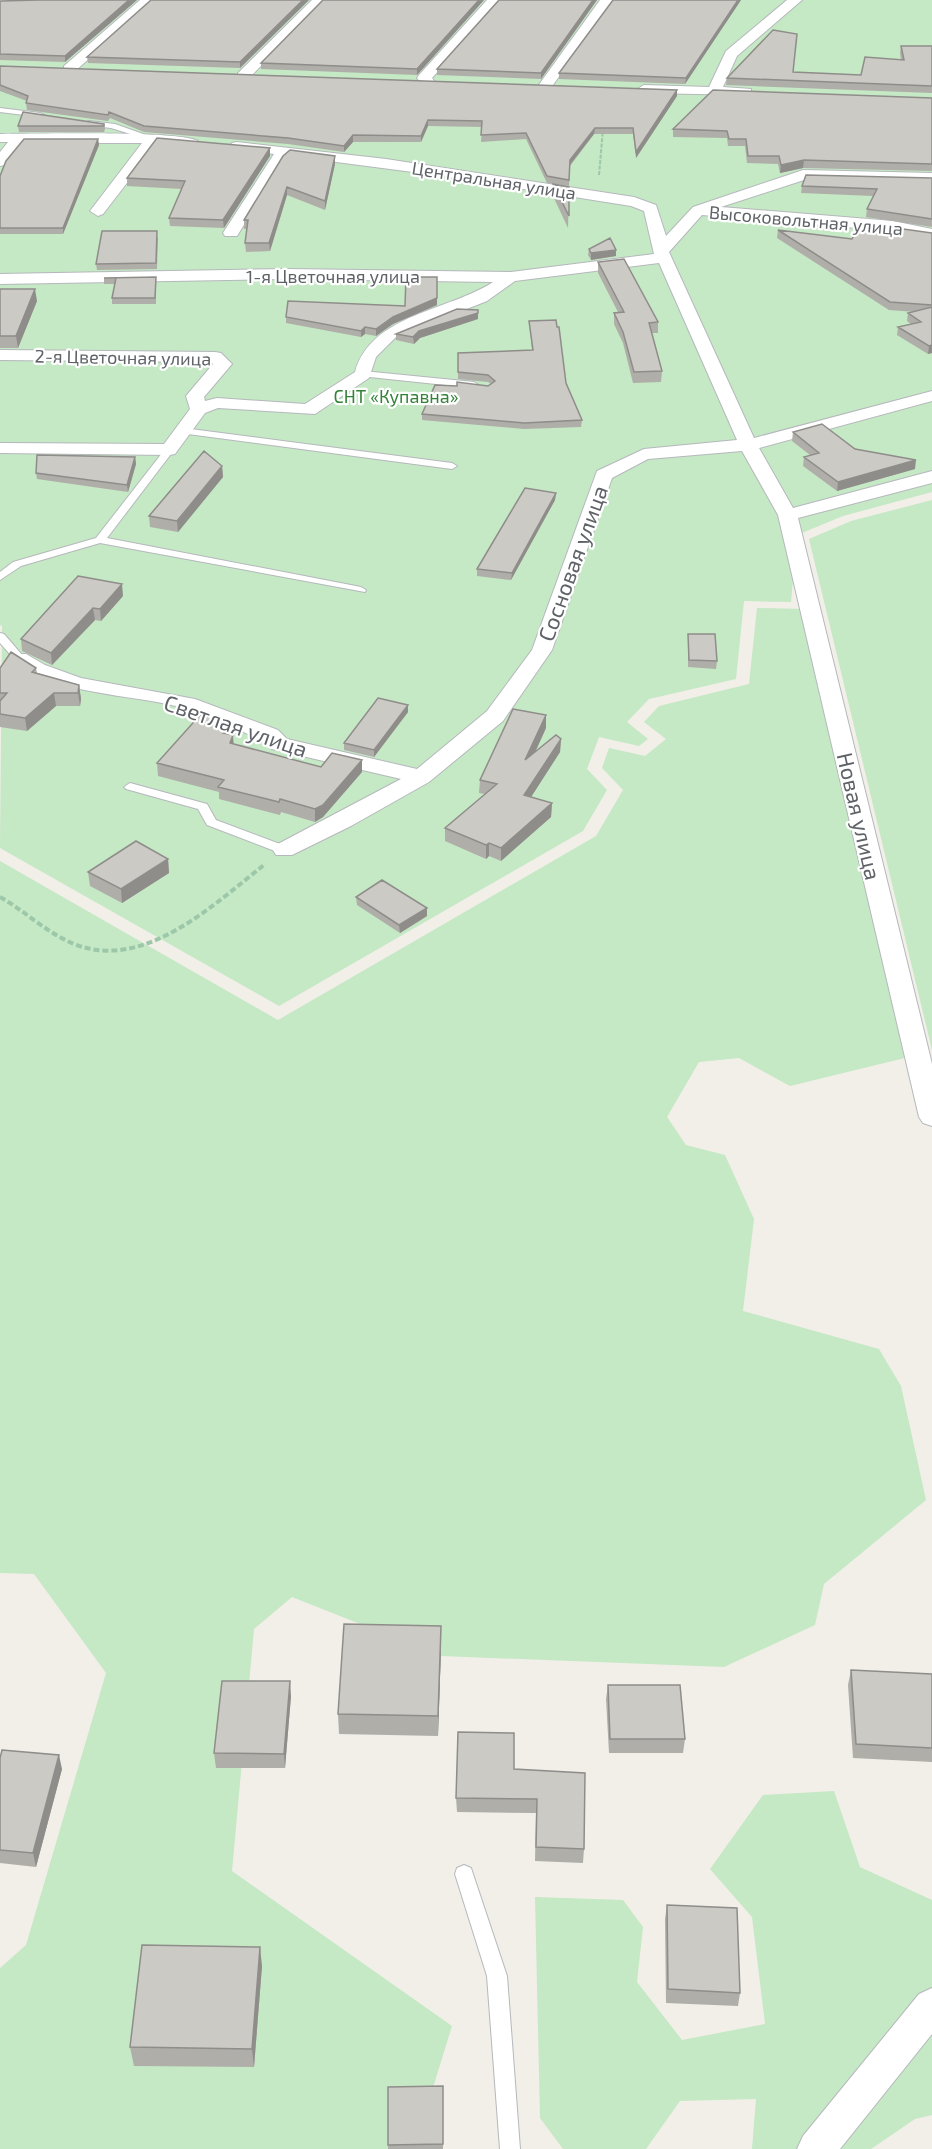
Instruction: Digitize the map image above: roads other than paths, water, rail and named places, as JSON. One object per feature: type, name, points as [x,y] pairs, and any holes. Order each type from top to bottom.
[{"type":"street","points":[[0,1],[40,0]]},
{"type":"street","points":[[92,70],[63,69],[148,0]]},
{"type":"street","points":[[261,77],[237,76],[319,0]]},
{"type":"street","points":[[404,82],[434,83],[424,78],[494,0]]},
{"type":"street","points":[[566,87],[540,86],[607,0]]},
{"type":"street","points":[[714,91],[731,54],[795,0]]},
{"type":"street","points":[[632,89],[760,93]]},
{"type":"street","name":"Центральная улица","points":[[0,138],[153,139],[288,150],[461,174],[591,195],[651,208],[663,255],[748,445],[788,515]]},
{"type":"street","points":[[0,162],[19,139]]},
{"type":"street","points":[[98,211],[153,139]]},
{"type":"street","points":[[231,233],[276,160],[288,150]]},
{"type":"street","points":[[698,210],[803,175],[932,178]]},
{"type":"street","name":"Высоковольтная улица","points":[[663,255],[698,210],[893,226],[932,234]]},
{"type":"street","name":"1-я Цветочная улица","points":[[0,279],[287,274],[511,277],[663,255]]},
{"type":"street","points":[[0,448],[169,450],[199,410],[217,403],[309,410],[363,374],[368,356],[390,333],[481,297],[511,277]]},
{"type":"street","name":"2-я Цветочная улица","points":[[0,355],[215,357],[223,364],[195,396],[199,410]]},
{"type":"street","name":"Сосновая улица","points":[[284,850],[343,821],[421,777],[495,716],[542,650],[604,475],[644,454],[748,445],[932,396]]},
{"type":"street","points":[[788,515],[932,477]]},
{"type":"street","name":"Новая улица","points":[[788,515],[932,1116]]},
{"type":"street","name":"Светлая улица","points":[[19,658],[36,671],[65,679],[187,703],[270,735],[279,744],[421,777]]},
{"type":"street","points":[[816,2149],[932,2006]]},
{"type":"lane","points":[[0,110],[53,117]]},
{"type":"lane","points":[[77,121],[112,126],[153,139]]},
{"type":"lane","points":[[363,374],[488,387]]},
{"type":"lane","points":[[183,430],[452,466]]},
{"type":"lane","points":[[100,540],[169,450]]},
{"type":"lane","points":[[0,577],[17,564],[100,540],[361,590]]},
{"type":"lane","points":[[0,636],[19,658]]},
{"type":"lane","points":[[130,787],[203,807],[211,822],[284,850]]},
{"type":"lane","points":[[464,1874],[497,1976],[510,2149]]},
{"type":"park label","name":"СНТ «Купавна»","points":[[396,396]]}]
